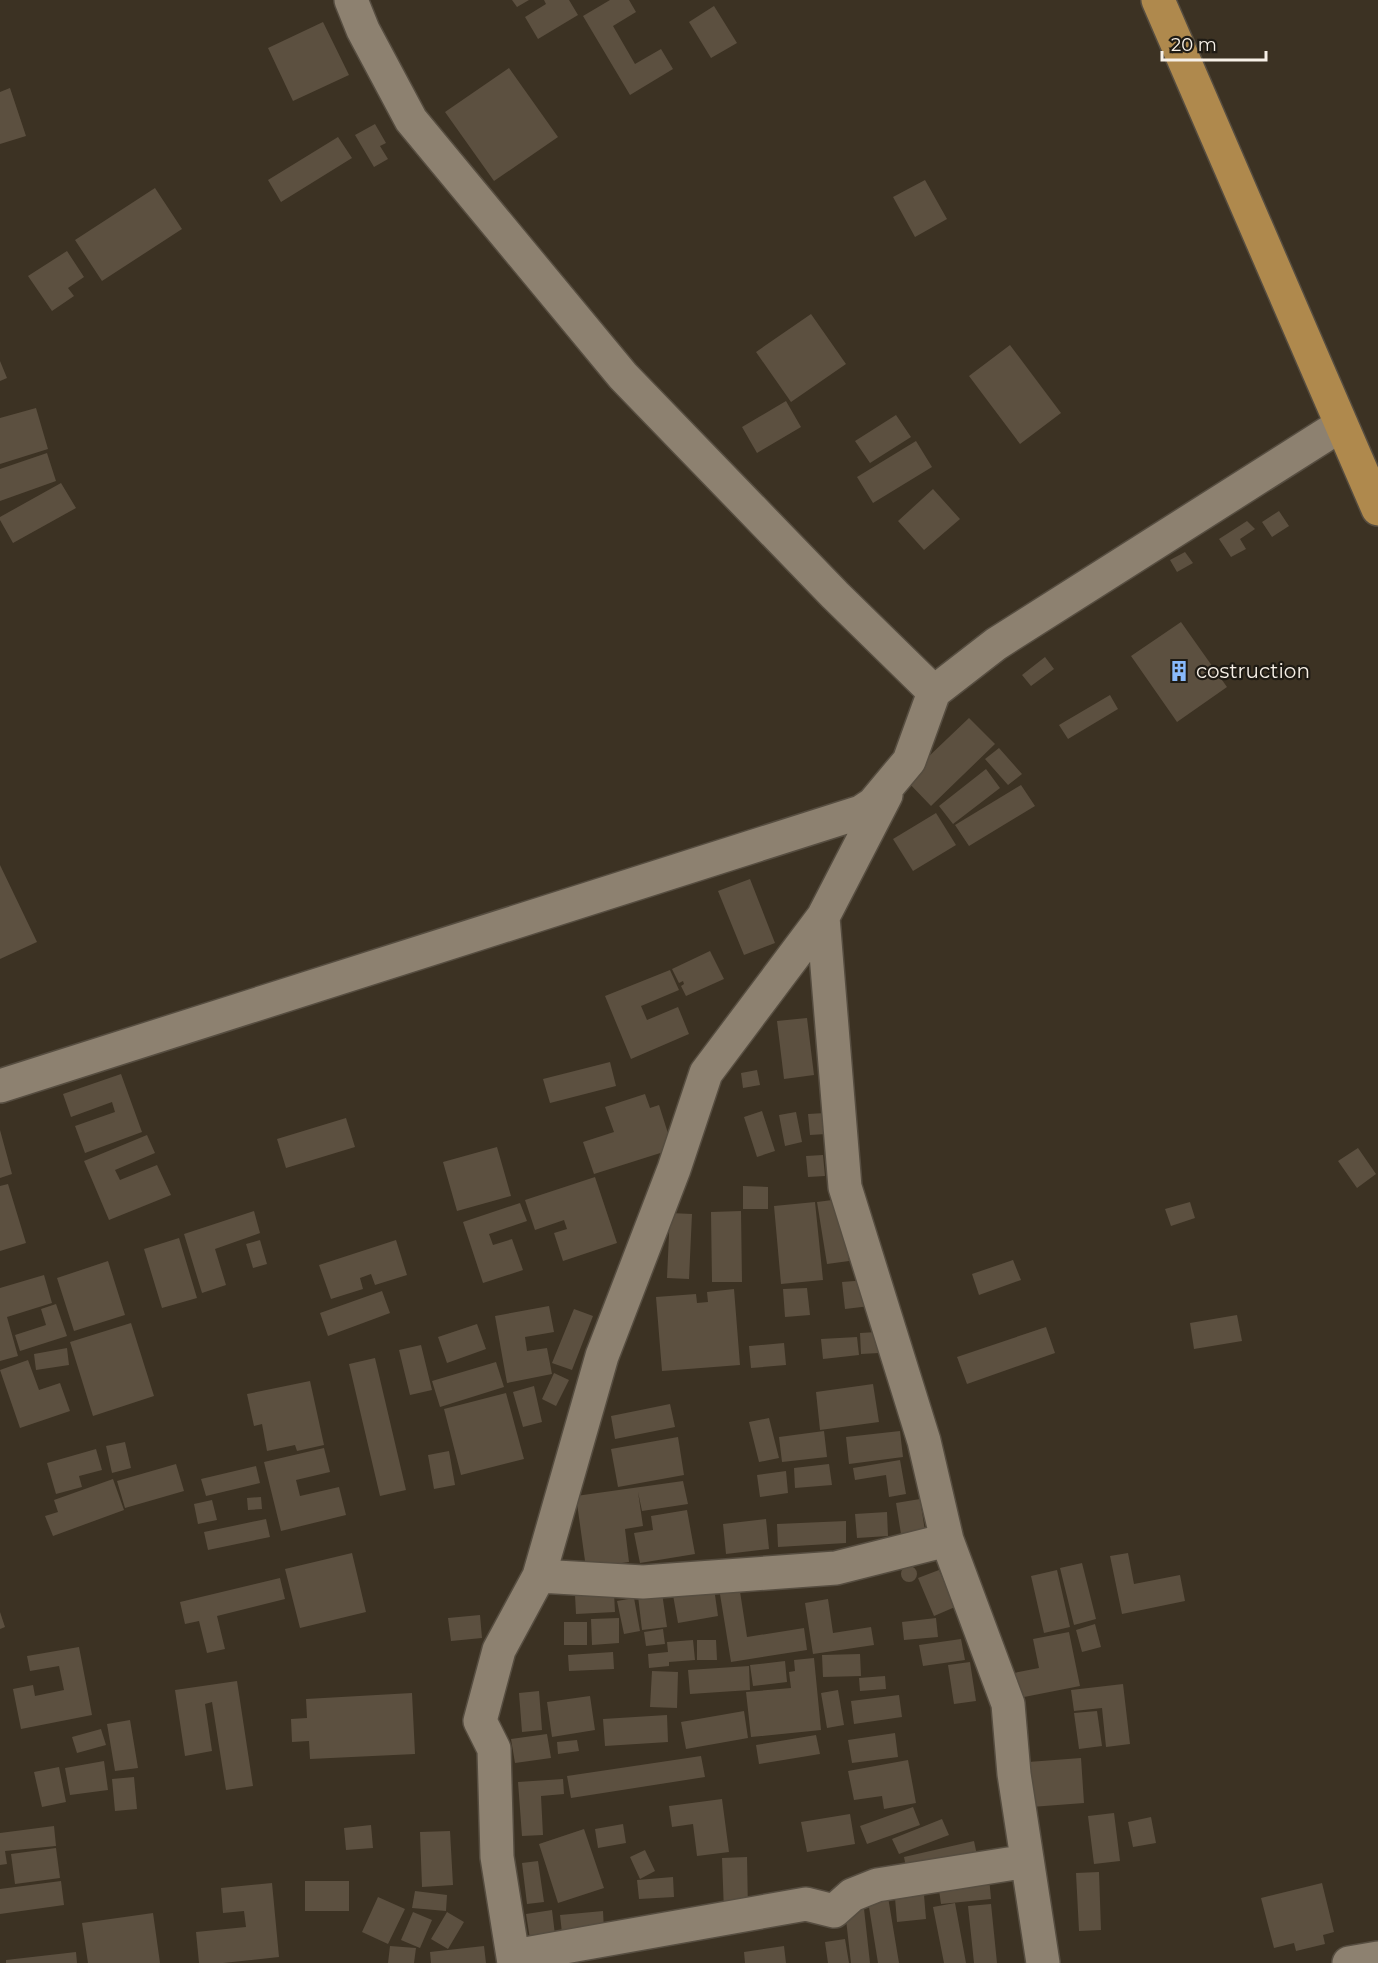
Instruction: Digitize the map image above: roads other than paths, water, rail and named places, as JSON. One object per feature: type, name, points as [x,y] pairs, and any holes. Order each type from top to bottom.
[{"type":"main road","points":[[1158,0],[1378,509]]},
{"type":"street","points":[[351,0],[363,30],[411,120],[623,376],[835,595],[934,692]]},
{"type":"street","points":[[0,1086],[861,812],[873,804],[909,761],[934,692],[996,644],[1341,425]]},
{"type":"street","points":[[892,783],[823,917],[706,1073],[674,1169],[602,1356],[539,1576],[499,1650],[480,1721],[494,1749],[497,1857],[514,1960],[806,1905],[834,1911],[852,1895],[878,1885],[1028,1861]]},
{"type":"street","points":[[823,917],[845,1187],[924,1441],[947,1540],[1008,1704],[1014,1774],[1043,1963]]},
{"type":"street","points":[[539,1576],[644,1582],[836,1568],[947,1540]]},
{"type":"street","points":[[1349,1963],[1378,1958]]},
{"type":"place","name":"costruction","points":[[1179,671]]}]
